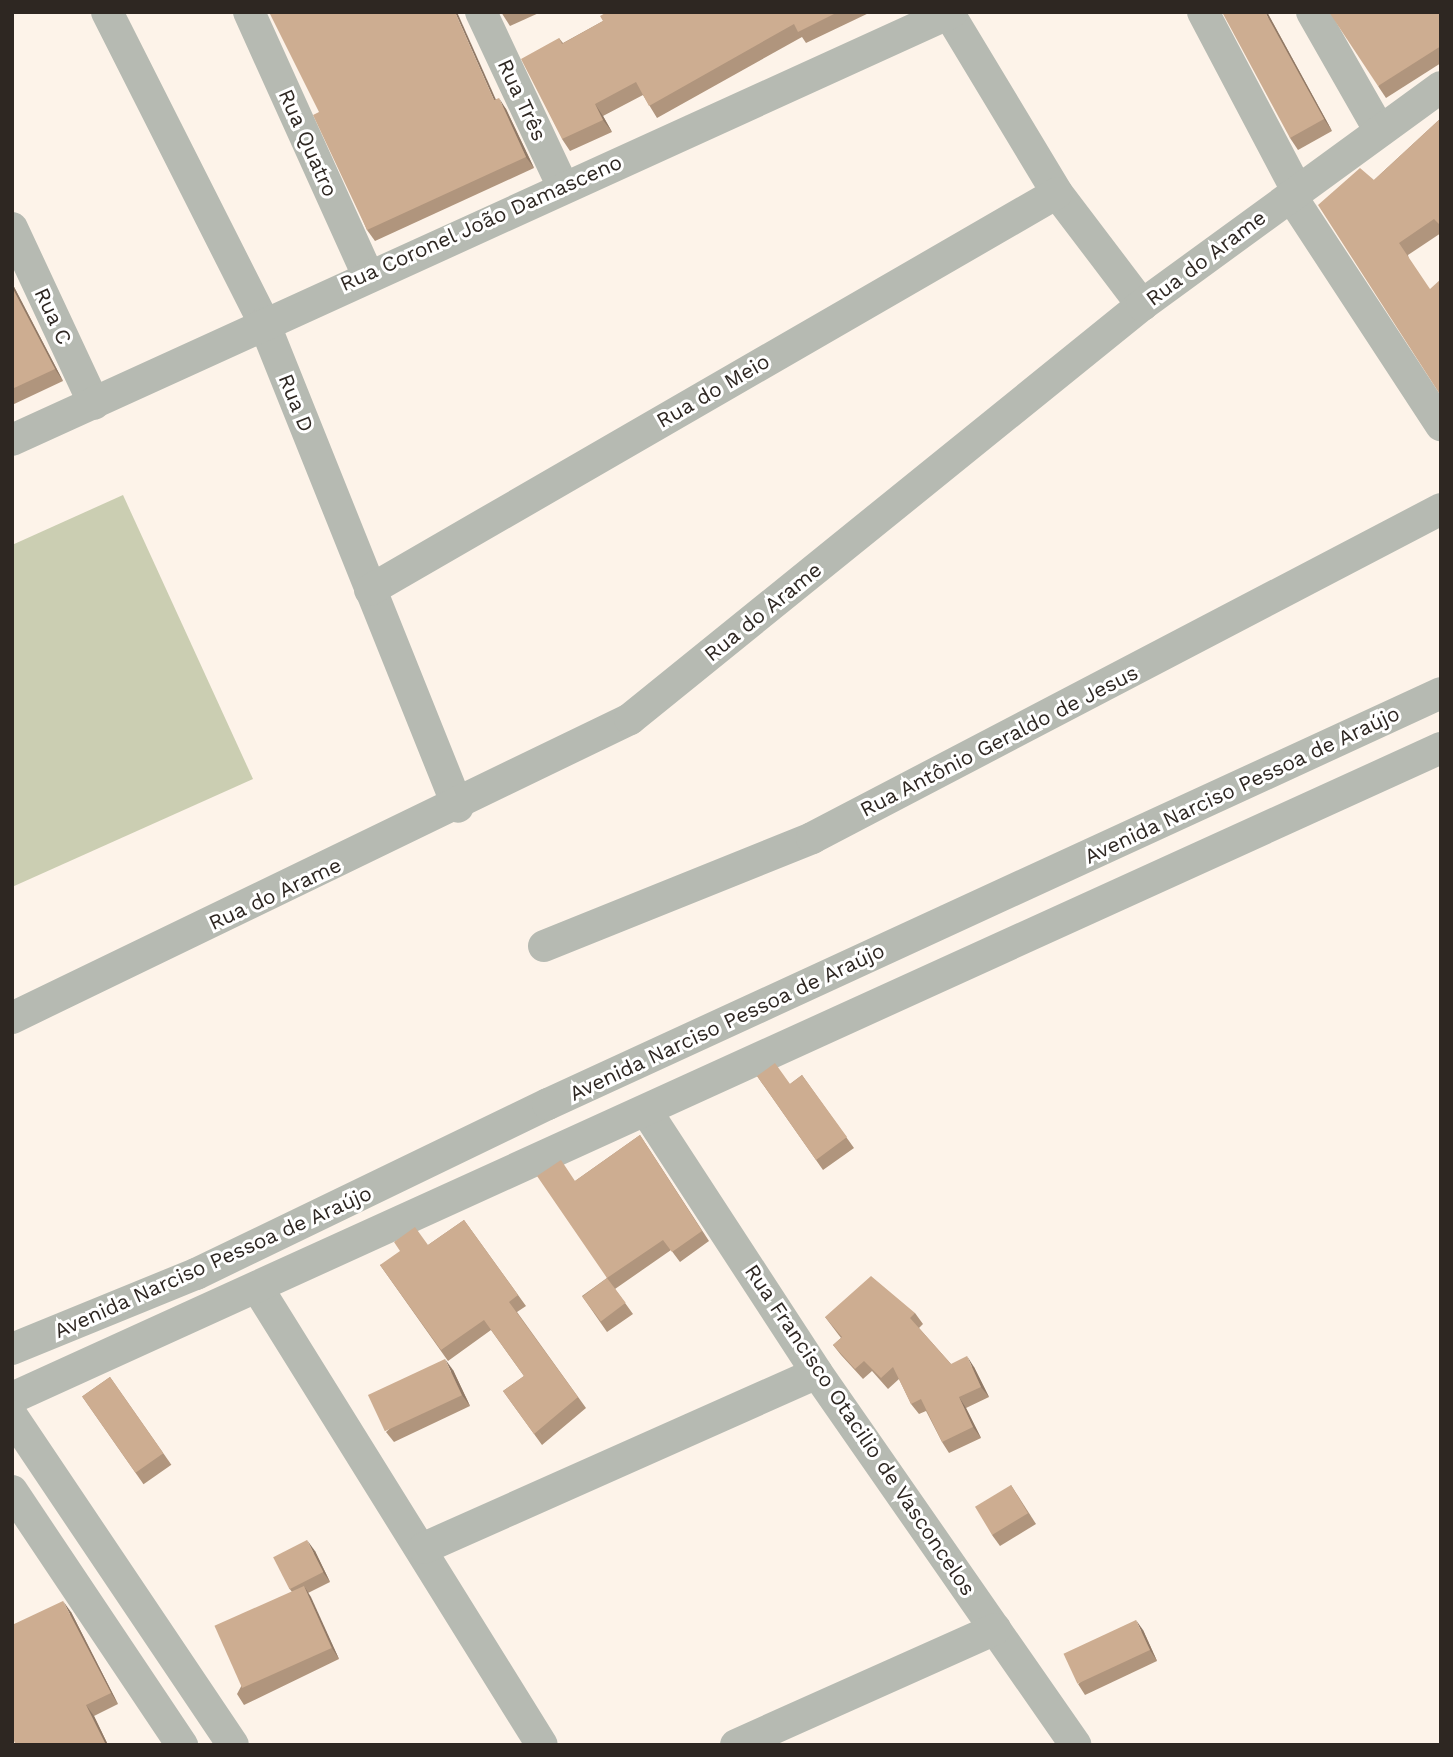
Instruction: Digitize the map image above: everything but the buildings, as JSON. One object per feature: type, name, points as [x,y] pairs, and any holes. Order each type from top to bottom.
[{"type":"street","name":"Rua D","points":[[107,12],[264,323],[458,807]]},
{"type":"street","name":"Rua Quatro","points":[[249,12],[366,273]]},
{"type":"street","name":"Rua Três","points":[[481,12],[563,187]]},
{"type":"street","points":[[1203,12],[1294,193],[1441,425]]},
{"type":"street","points":[[1312,12],[1380,131]]},
{"type":"street","name":"Rua Coronel João Damasceno","points":[[12,440],[94,404],[366,273],[950,13]]},
{"type":"street","points":[[950,13],[1057,193],[1142,305]]},
{"type":"street","name":"Rua do Arame","points":[[12,1018],[458,807],[631,719],[1142,305],[1441,87]]},
{"type":"street","name":"Rua do Meio","points":[[370,590],[1057,193]]},
{"type":"street","name":"Rua C","points":[[12,228],[94,404]]},
{"type":"street","name":"Rua Antônio Geraldo de Jesus","points":[[544,946],[812,838],[1441,509]]},
{"type":"street","name":"Avenida Narciso Pessoa de Araújo","points":[[12,1349],[196,1274],[548,1104],[1441,693]]},
{"type":"street","name":"Avenida Narciso Pessoa de Araújo","points":[[12,1398],[565,1143],[647,1112],[1441,748]]},
{"type":"street","name":"Rua Francisco Otacilio de Vasconcelos","points":[[647,1112],[817,1373],[1076,1745]]},
{"type":"street","points":[[257,1287],[424,1548],[542,1745]]},
{"type":"street","points":[[424,1548],[817,1373]]},
{"type":"street","points":[[12,1416],[233,1745]]},
{"type":"street","points":[[12,1491],[182,1745]]},
{"type":"street","points":[[736,1745],[995,1629]]},
{"type":"green space","points":[[123,495],[253,779],[12,887],[12,545]]}]
